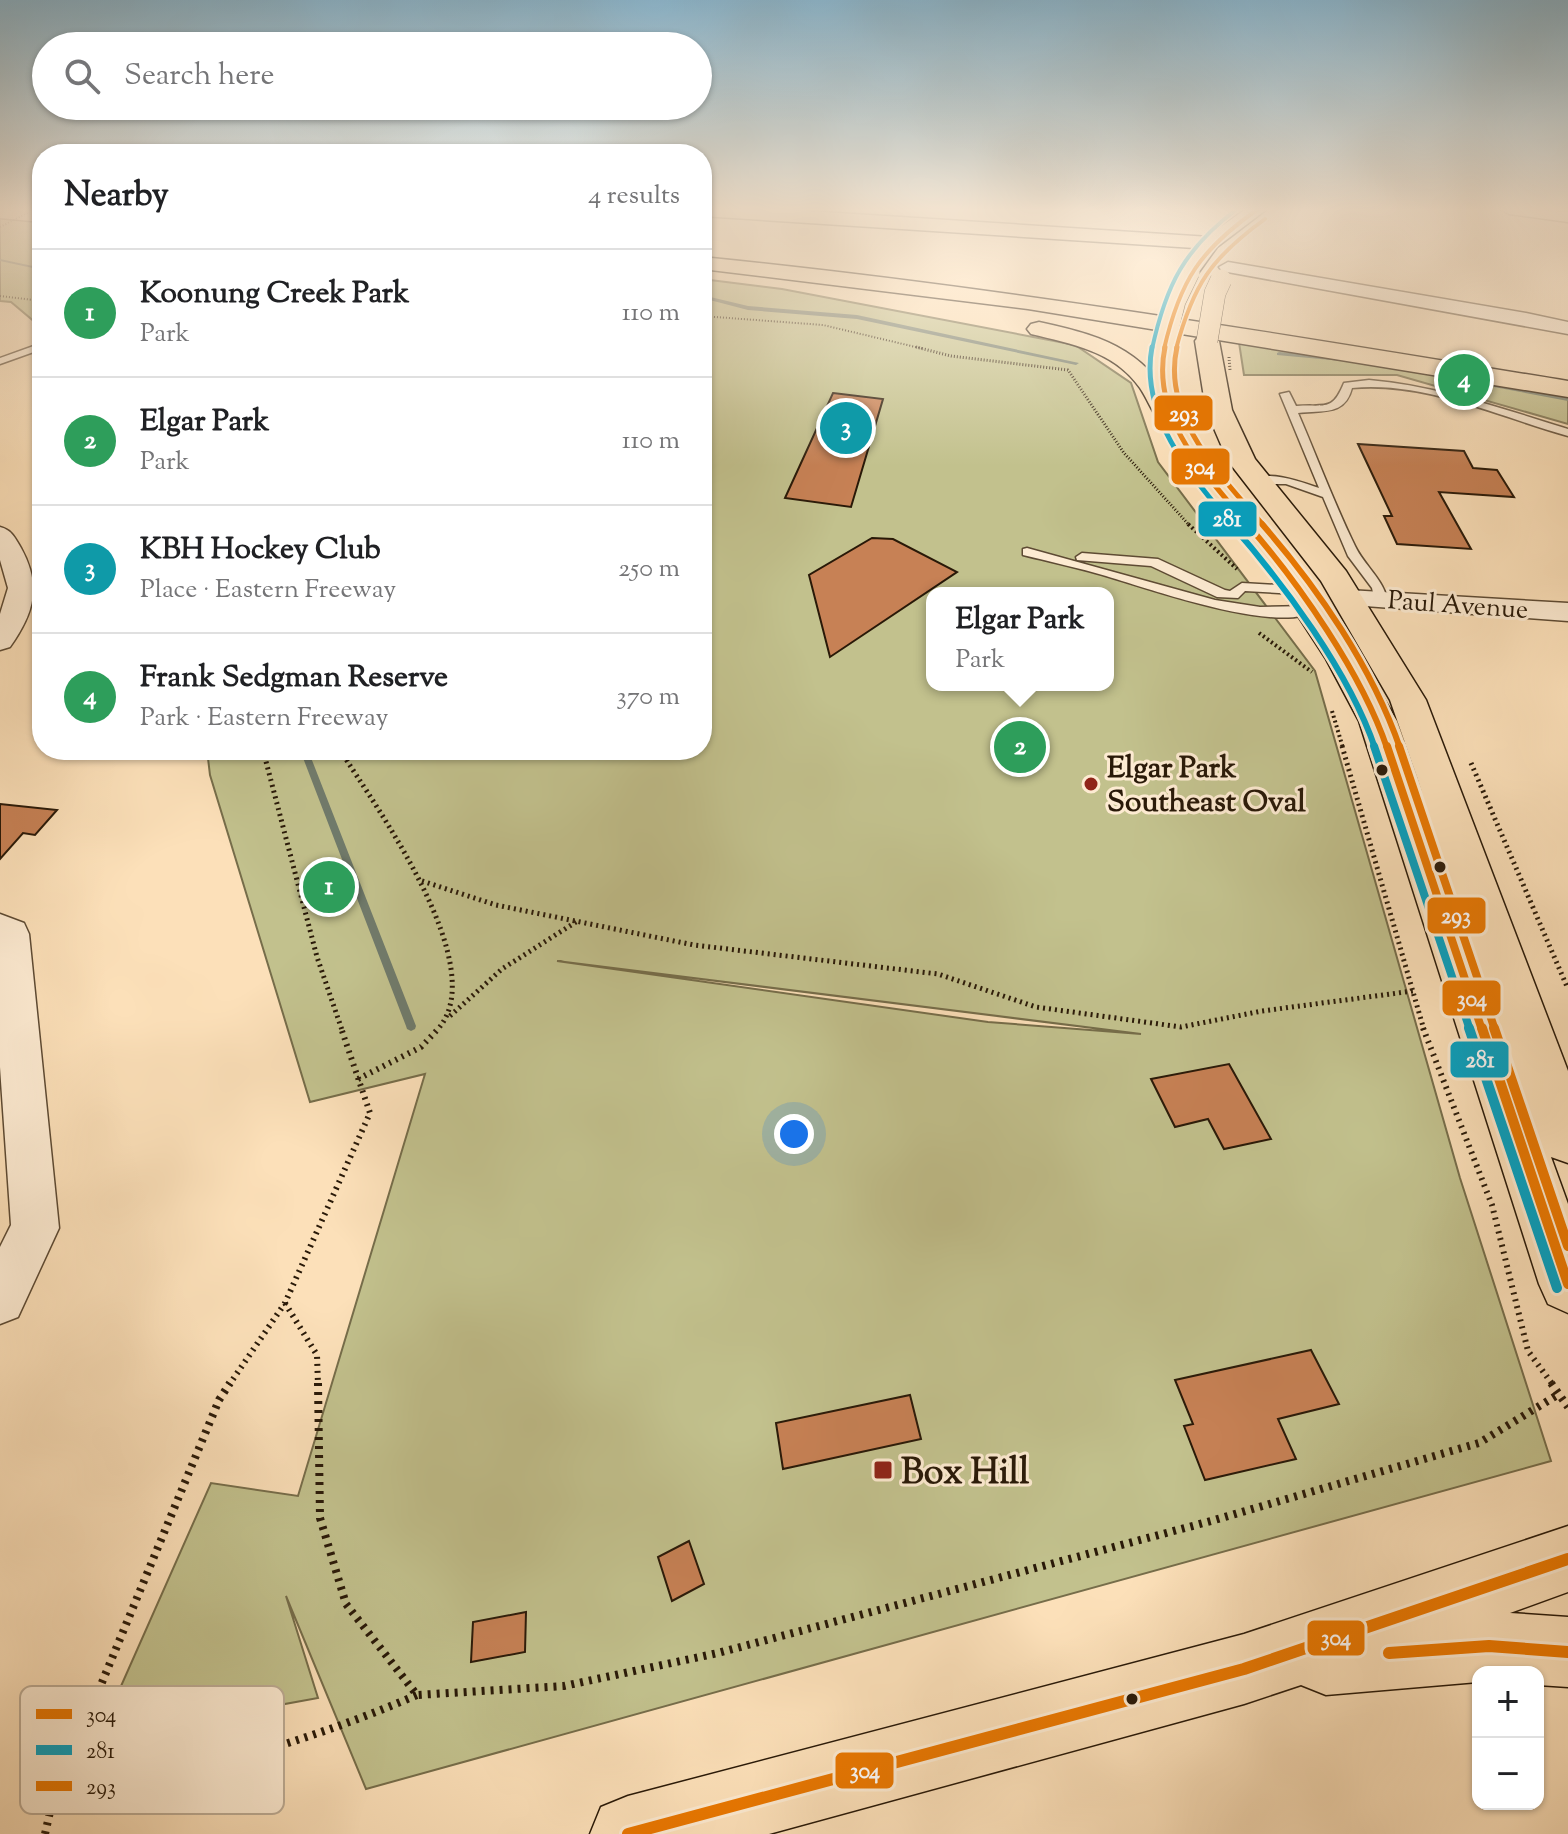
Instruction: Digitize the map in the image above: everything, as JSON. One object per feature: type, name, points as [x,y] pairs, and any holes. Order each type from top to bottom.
[{"type":"main road","points":[[845,295],[1186,333]]},
{"type":"main road","points":[[968,295],[1568,389]]},
{"type":"main road","points":[[1169,295],[1240,306]]},
{"type":"main road","points":[[1178,295],[1175,301],[1186,333],[1254,481],[1342,597],[1378,721],[1568,1139]]},
{"type":"main road","points":[[1171,420],[1162,380],[1186,333],[1211,295]]},
{"type":"main road","points":[[928,306],[1063,334],[1111,350],[1148,377],[1171,420],[1207,474],[1268,549],[1342,597]]},
{"type":"main road","points":[[1254,481],[1243,490],[1244,495],[1264,525],[1268,549]]},
{"type":"main road","points":[[1532,1055],[1568,1284]]},
{"type":"main road","points":[[628,1834],[1244,1669],[1568,1559]]},
{"type":"main road","points":[[1244,1669],[1433,1648],[1489,1646],[1568,1652]]},
{"type":"street","points":[[1372,295],[1500,311],[1568,328]]},
{"type":"street","points":[[1407,295],[1411,300]]},
{"type":"street","points":[[0,535],[22,575],[19,607],[0,641]]},
{"type":"street","name":"Paul Avenue","points":[[1342,597],[1568,612]]},
{"type":"street","points":[[0,929],[10,934],[35,1228],[0,1299]]},
{"type":"lane","points":[[0,361],[32,350]]},
{"type":"lane","points":[[1292,410],[1337,406],[1344,400],[1348,385],[1366,383],[1437,394],[1568,433]]},
{"type":"lane","points":[[1285,394],[1359,566],[1342,597]]},
{"type":"lane","points":[[1254,481],[1287,481],[1328,495]]},
{"type":"lane","points":[[1027,552],[1143,560],[1182,573],[1222,594],[1233,595],[1242,587],[1342,597],[1247,611],[1184,598],[1118,575],[1027,552]]},
{"type":"path","points":[[0,296],[32,300]]},
{"type":"path","points":[[712,317],[823,325],[951,356],[1068,370],[1124,453],[1150,484],[1207,544],[1236,566],[1242,587]]},
{"type":"path","points":[[1247,611],[1247,623],[1280,651],[1322,678]]},
{"type":"path","points":[[1331,708],[1427,1040],[1492,1205],[1528,1351],[1568,1407]]},
{"type":"path","points":[[1468,757],[1568,989]]},
{"type":"path","points":[[100,1686],[219,1400],[285,1303],[370,1113],[317,957],[266,760]]},
{"type":"path","points":[[346,760],[422,881],[455,977],[449,1017]]},
{"type":"path","points":[[422,881],[496,905],[694,945],[938,974],[1036,1007],[1181,1027],[1262,1011],[1413,991]]},
{"type":"path","points":[[358,1079],[421,1047],[502,969],[579,920]]},
{"type":"path","points":[[285,1303],[317,1355],[320,1518],[346,1604],[417,1695]]},
{"type":"path","points":[[284,1745],[338,1729],[417,1695],[564,1686],[718,1653],[1211,1521],[1479,1443],[1559,1394]]},
{"type":"path","points":[[45,1834],[50,1814]]},
{"type":"shaded area","points":[[0,295],[32,295],[32,320],[11,302],[0,301]]},
{"type":"shaded area","points":[[712,295],[811,295],[1075,345],[1131,383],[1158,462],[1315,671],[1460,1178],[1551,1461],[366,1789],[286,1596],[318,1698],[284,1704],[284,1686],[121,1686],[211,1483],[298,1496],[425,1074],[310,1102],[210,775],[208,760],[712,760]],"holes":[[[557,961],[1141,1034],[988,1022]]]},
{"type":"shaded area","points":[[1238,336],[1568,389],[1568,424],[1397,375],[1244,375]]},
{"type":"building","points":[[833,393],[883,399],[851,507],[785,498]]},
{"type":"building","points":[[1358,444],[1464,451],[1473,468],[1497,470],[1514,497],[1439,492],[1471,549],[1397,544],[1384,516],[1392,516]]},
{"type":"building","points":[[872,538],[893,539],[957,572],[935,587],[926,587],[926,593],[830,657],[809,575]]},
{"type":"building","points":[[0,804],[57,810],[35,835],[23,833],[0,859]]},
{"type":"building","points":[[1229,1064],[1271,1139],[1224,1149],[1208,1119],[1175,1127],[1151,1079]]},
{"type":"building","points":[[1311,1350],[1339,1404],[1278,1419],[1296,1459],[1205,1480],[1184,1426],[1193,1424],[1175,1380]]},
{"type":"building","points":[[910,1395],[921,1439],[783,1469],[776,1423]]},
{"type":"building","points":[[689,1541],[704,1584],[672,1601],[658,1557]]},
{"type":"building","points":[[526,1612],[525,1652],[471,1662],[473,1622]]},
{"type":"waterway","points":[[712,299],[748,308],[857,317],[1076,363]]},
{"type":"waterway","points":[[1279,354],[1342,359]]},
{"type":"waterway","points":[[1421,372],[1568,399]]},
{"type":"waterway","points":[[308,760],[411,1026]]},
{"type":"transit line","name":"281","points":[[1167,295],[1150,361],[1152,392],[1161,421],[1191,474],[1284,590],[1367,726],[1557,1288]]},
{"type":"transit line","name":"304","points":[[1180,295],[1163,359],[1162,380],[1168,407],[1178,432],[1193,456],[1282,566],[1308,604],[1378,721],[1568,1284]]},
{"type":"transit line","name":"293","points":[[1193,295],[1175,359],[1174,379],[1180,404],[1190,428],[1220,474],[1289,556],[1316,594],[1389,716],[1568,1246]]},
{"type":"transit line","name":"304","points":[[628,1834],[1244,1669],[1568,1559]]},
{"type":"transit line","name":"304","points":[[1389,1653],[1489,1646],[1568,1652]]},
{"type":"place","name":"Frank Sedgman Reserve","points":[[1464,380]]},
{"type":"place","name":"KBH Hockey Club","points":[[846,428]]},
{"type":"place","name":"Elgar Park","points":[[1020,747]]},
{"type":"place","name":"Elgar Park Southeast Oval","points":[[1091,784]]},
{"type":"place","name":"Koonung Creek Park","points":[[329,887]]},
{"type":"place","name":"Box Hill","points":[[883,1470]]}]
